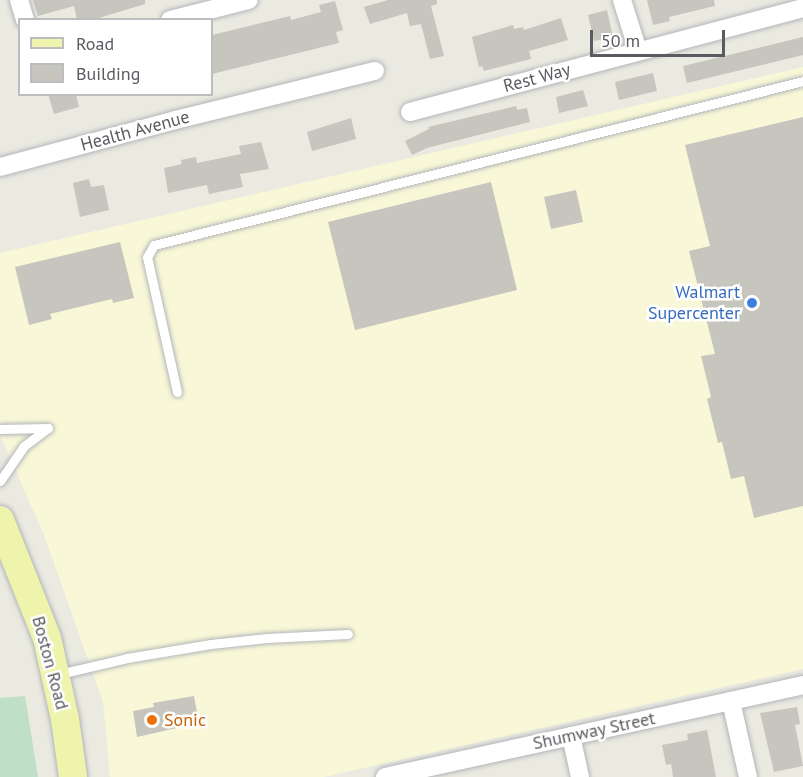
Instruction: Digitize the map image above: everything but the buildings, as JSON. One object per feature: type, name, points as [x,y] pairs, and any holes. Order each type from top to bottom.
[{"type":"main road","name":"Boston Road","points":[[0,520],[47,638],[57,675],[73,777]]},
{"type":"street","points":[[19,0],[24,18]]},
{"type":"street","points":[[178,18],[249,0]]},
{"type":"street","points":[[622,0],[638,51]]},
{"type":"street","name":"Rest Way","points":[[410,112],[803,8]]},
{"type":"street","name":"Health Avenue","points":[[0,167],[175,120],[375,71]]},
{"type":"street","name":"Shumway Street","points":[[385,777],[803,685]]},
{"type":"street","points":[[731,701],[748,777]]},
{"type":"street","points":[[571,736],[580,777]]},
{"type":"lane","points":[[177,392],[147,257],[154,245],[803,81]]},
{"type":"lane","points":[[0,429],[48,428],[24,446],[0,481]]},
{"type":"lane","points":[[57,675],[127,658],[202,646],[267,638],[348,634]]},
{"type":"shaded area","points":[[803,67],[803,669],[324,777],[110,777],[103,702],[44,535],[0,435],[0,253]]},
{"type":"shaded area","points":[[25,696],[38,777],[0,777],[0,698]]},
{"type":"place","name":"Walmart Supercenter","points":[[752,303]]},
{"type":"place","name":"Sonic","points":[[152,720]]}]
